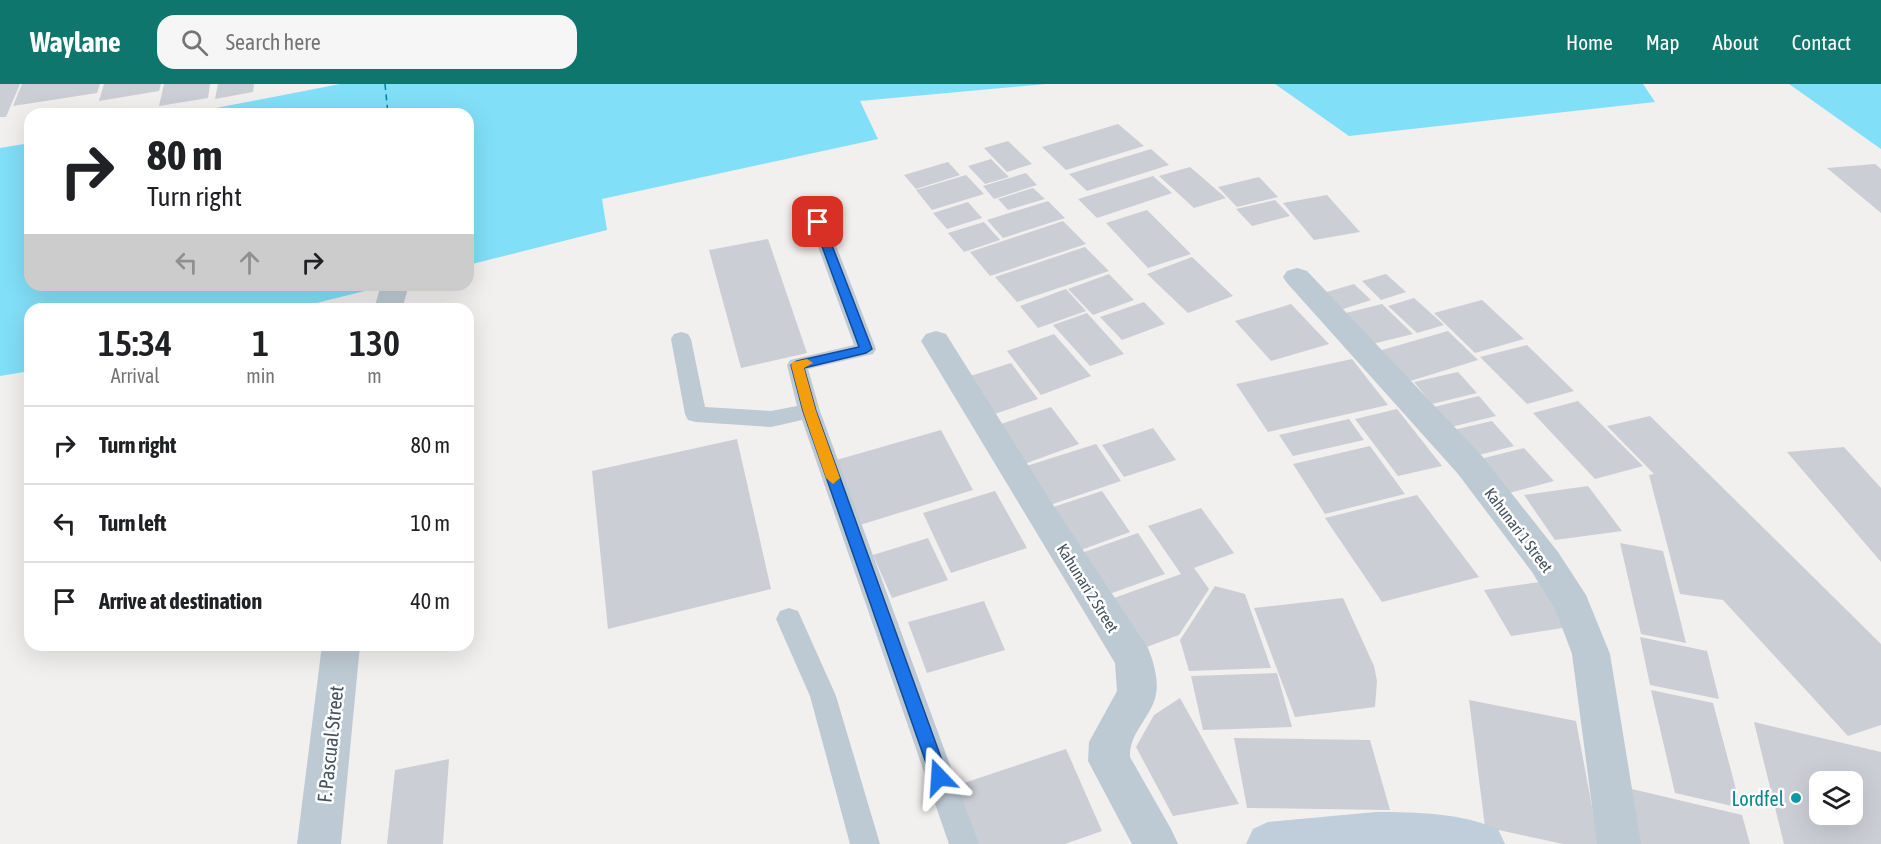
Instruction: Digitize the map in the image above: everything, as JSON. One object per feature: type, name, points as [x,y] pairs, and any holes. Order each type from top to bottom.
[{"type":"main road","points":[[1268,844],[1449,835],[1483,844]]},
{"type":"street","name":"Kahunari 1 Street","points":[[1297,277],[1470,465],[1545,562],[1573,606],[1591,654],[1619,844]]},
{"type":"street","name":"Kahunari 2 Street","points":[[936,341],[1134,660],[1137,693],[1109,742],[1109,761],[1156,844]]},
{"type":"street","name":"F. Pascual Street","points":[[319,844],[340,651]]},
{"type":"lane","points":[[818,222],[866,349],[797,365],[809,411],[964,844]]},
{"type":"lane","points":[[681,339],[696,414],[771,419],[809,411]]},
{"type":"lane","points":[[789,619],[823,696],[865,844]]},
{"type":"water","points":[[340,84],[1046,84],[860,101],[878,139],[602,199],[607,230],[474,263],[474,108],[216,108]]},
{"type":"water","points":[[1275,84],[1643,84],[1655,102],[1349,136]]},
{"type":"water","points":[[1789,84],[1881,84],[1881,149]]},
{"type":"water","points":[[24,144],[24,291],[365,291],[316,303],[24,303],[24,372],[0,376],[0,148]]},
{"type":"building","points":[[0,84],[20,84],[6,117],[0,117]]},
{"type":"building","points":[[22,84],[100,84],[97,93],[13,106]]},
{"type":"building","points":[[104,84],[161,84],[159,91],[99,101]]},
{"type":"building","points":[[164,84],[210,84],[208,98],[159,106]]},
{"type":"building","points":[[218,84],[254,84],[253,92],[215,99]]},
{"type":"building","points":[[1118,124],[1144,146],[1066,170],[1042,147]]},
{"type":"building","points":[[1008,141],[1032,164],[1007,172],[984,148]]},
{"type":"building","points":[[1151,149],[1169,165],[1087,191],[1069,174]]},
{"type":"building","points":[[991,159],[1009,177],[985,184],[968,166]]},
{"type":"building","points":[[948,162],[960,175],[916,189],[904,175]]},
{"type":"building","points":[[1875,164],[1881,169],[1881,213],[1827,168]]},
{"type":"building","points":[[1190,167],[1226,198],[1194,208],[1159,176]]},
{"type":"building","points":[[1026,173],[1037,185],[994,199],[983,186]]},
{"type":"building","points":[[966,175],[984,194],[932,210],[916,190]]},
{"type":"building","points":[[1153,176],[1172,193],[1097,218],[1078,199]]},
{"type":"building","points":[[1259,177],[1278,197],[1237,207],[1218,187]]},
{"type":"building","points":[[1033,188],[1045,199],[1008,210],[998,199]]},
{"type":"building","points":[[1327,195],[1360,232],[1314,240],[1283,203]]},
{"type":"building","points":[[1275,200],[1290,216],[1252,226],[1236,209]]},
{"type":"building","points":[[1048,201],[1065,218],[1003,238],[987,220]]},
{"type":"building","points":[[968,202],[982,218],[947,229],[933,213]]},
{"type":"building","points":[[1147,210],[1191,254],[1148,268],[1106,223]]},
{"type":"building","points":[[1063,221],[1086,244],[990,276],[970,252]]},
{"type":"building","points":[[984,222],[1000,240],[964,252],[948,233]]},
{"type":"building","points":[[768,239],[807,353],[741,368],[709,250]]},
{"type":"building","points":[[1085,247],[1109,271],[1017,302],[995,277]]},
{"type":"building","points":[[1192,257],[1233,296],[1188,313],[1147,274]]},
{"type":"building","points":[[1109,274],[1134,300],[1093,315],[1068,289]]},
{"type":"building","points":[[1386,274],[1406,292],[1381,300],[1362,281]]},
{"type":"building","points":[[1354,284],[1371,300],[1337,311],[1320,294]]},
{"type":"building","points":[[1066,289],[1086,311],[1038,328],[1020,306]]},
{"type":"building","points":[[1414,298],[1444,325],[1417,333],[1388,306]]},
{"type":"building","points":[[1482,300],[1524,339],[1475,353],[1434,313]]},
{"type":"building","points":[[1144,302],[1165,324],[1122,340],[1100,317]]},
{"type":"building","points":[[1291,304],[1329,344],[1271,361],[1235,321]]},
{"type":"building","points":[[1382,304],[1413,334],[1368,345],[1342,314]]},
{"type":"building","points":[[1087,313],[1124,354],[1090,366],[1053,325]]},
{"type":"building","points":[[1448,331],[1478,360],[1404,383],[1375,352]]},
{"type":"building","points":[[1054,334],[1091,376],[1041,395],[1007,351]]},
{"type":"building","points":[[1527,345],[1574,391],[1527,404],[1480,357]]},
{"type":"building","points":[[1352,359],[1388,405],[1268,432],[1236,384]]},
{"type":"building","points":[[1011,363],[1038,399],[986,417],[961,379]]},
{"type":"building","points":[[1458,372],[1477,393],[1432,404],[1414,382]]},
{"type":"building","points":[[1479,396],[1496,416],[1451,427],[1434,407]]},
{"type":"building","points":[[1578,401],[1643,466],[1595,479],[1533,413]]},
{"type":"building","points":[[1051,407],[1079,444],[1019,466],[992,427]]},
{"type":"building","points":[[1397,409],[1442,466],[1398,476],[1355,419]]},
{"type":"building","points":[[1650,416],[1881,644],[1881,725],[1848,736],[1723,600],[1680,594],[1649,475],[1654,474],[1607,426]]},
{"type":"building","points":[[1349,419],[1364,440],[1293,456],[1279,435]]},
{"type":"building","points":[[1492,421],[1514,446],[1475,456],[1453,430]]},
{"type":"building","points":[[1153,428],[1176,460],[1124,477],[1102,445]]},
{"type":"building","points":[[941,430],[973,490],[860,525],[833,461]]},
{"type":"building","points":[[737,439],[771,589],[608,629],[592,471]]},
{"type":"building","points":[[1096,444],[1121,481],[1041,508],[1017,469]]},
{"type":"building","points":[[1370,446],[1405,494],[1325,514],[1293,464]]},
{"type":"building","points":[[1844,447],[1881,488],[1881,562],[1787,452]]},
{"type":"building","points":[[1524,448],[1554,481],[1505,494],[1476,460]]},
{"type":"building","points":[[1588,486],[1622,531],[1555,540],[1524,495]]},
{"type":"building","points":[[995,491],[1027,548],[951,573],[923,513]]},
{"type":"building","points":[[1102,491],[1130,532],[1070,554],[1044,510]]},
{"type":"building","points":[[1417,495],[1479,577],[1382,602],[1325,518]]},
{"type":"building","points":[[1201,508],[1234,553],[1194,568],[1209,589],[1179,635],[1144,648],[1114,598],[1181,574],[1148,526]]},
{"type":"building","points":[[1138,533],[1165,574],[1101,597],[1076,555]]},
{"type":"building","points":[[928,538],[948,580],[892,598],[873,555]]},
{"type":"building","points":[[1620,543],[1663,551],[1686,643],[1641,634]]},
{"type":"building","points":[[1540,582],[1569,627],[1511,636],[1484,590]]},
{"type":"building","points":[[1215,586],[1245,594],[1271,668],[1189,671],[1180,640]]},
{"type":"building","points":[[1343,598],[1374,666],[1377,681],[1375,707],[1295,717],[1254,608]]},
{"type":"building","points":[[984,601],[1005,650],[927,673],[908,622]]},
{"type":"building","points":[[1640,637],[1707,651],[1719,699],[1650,685]]},
{"type":"building","points":[[1277,673],[1292,727],[1203,730],[1191,676]]},
{"type":"building","points":[[1651,690],[1713,703],[1741,808],[1675,793]]},
{"type":"building","points":[[1180,698],[1239,804],[1173,816],[1136,747],[1154,715]]},
{"type":"building","points":[[1469,700],[1576,721],[1599,844],[1563,844],[1485,827]]},
{"type":"building","name":"Lordfel","points":[[1754,722],[1881,752],[1881,844],[1784,844]]},
{"type":"building","points":[[1234,738],[1370,740],[1390,810],[1247,808]]},
{"type":"building","points":[[1066,749],[1102,831],[1065,844],[973,844],[952,787]]},
{"type":"building","points":[[449,759],[443,844],[387,844],[395,770]]},
{"type":"building","points":[[1619,786],[1742,815],[1750,844],[1629,844]]},
{"type":"ferry route","points":[[385,84],[387,108]]},
{"type":"slow traffic","points":[[807,363],[797,365],[809,411],[833,478]]},
{"type":"place","name":"Lordfel","points":[[1796,798]]},
{"type":"route","points":[[818,222],[866,349],[797,365],[809,411],[939,777]]}]
